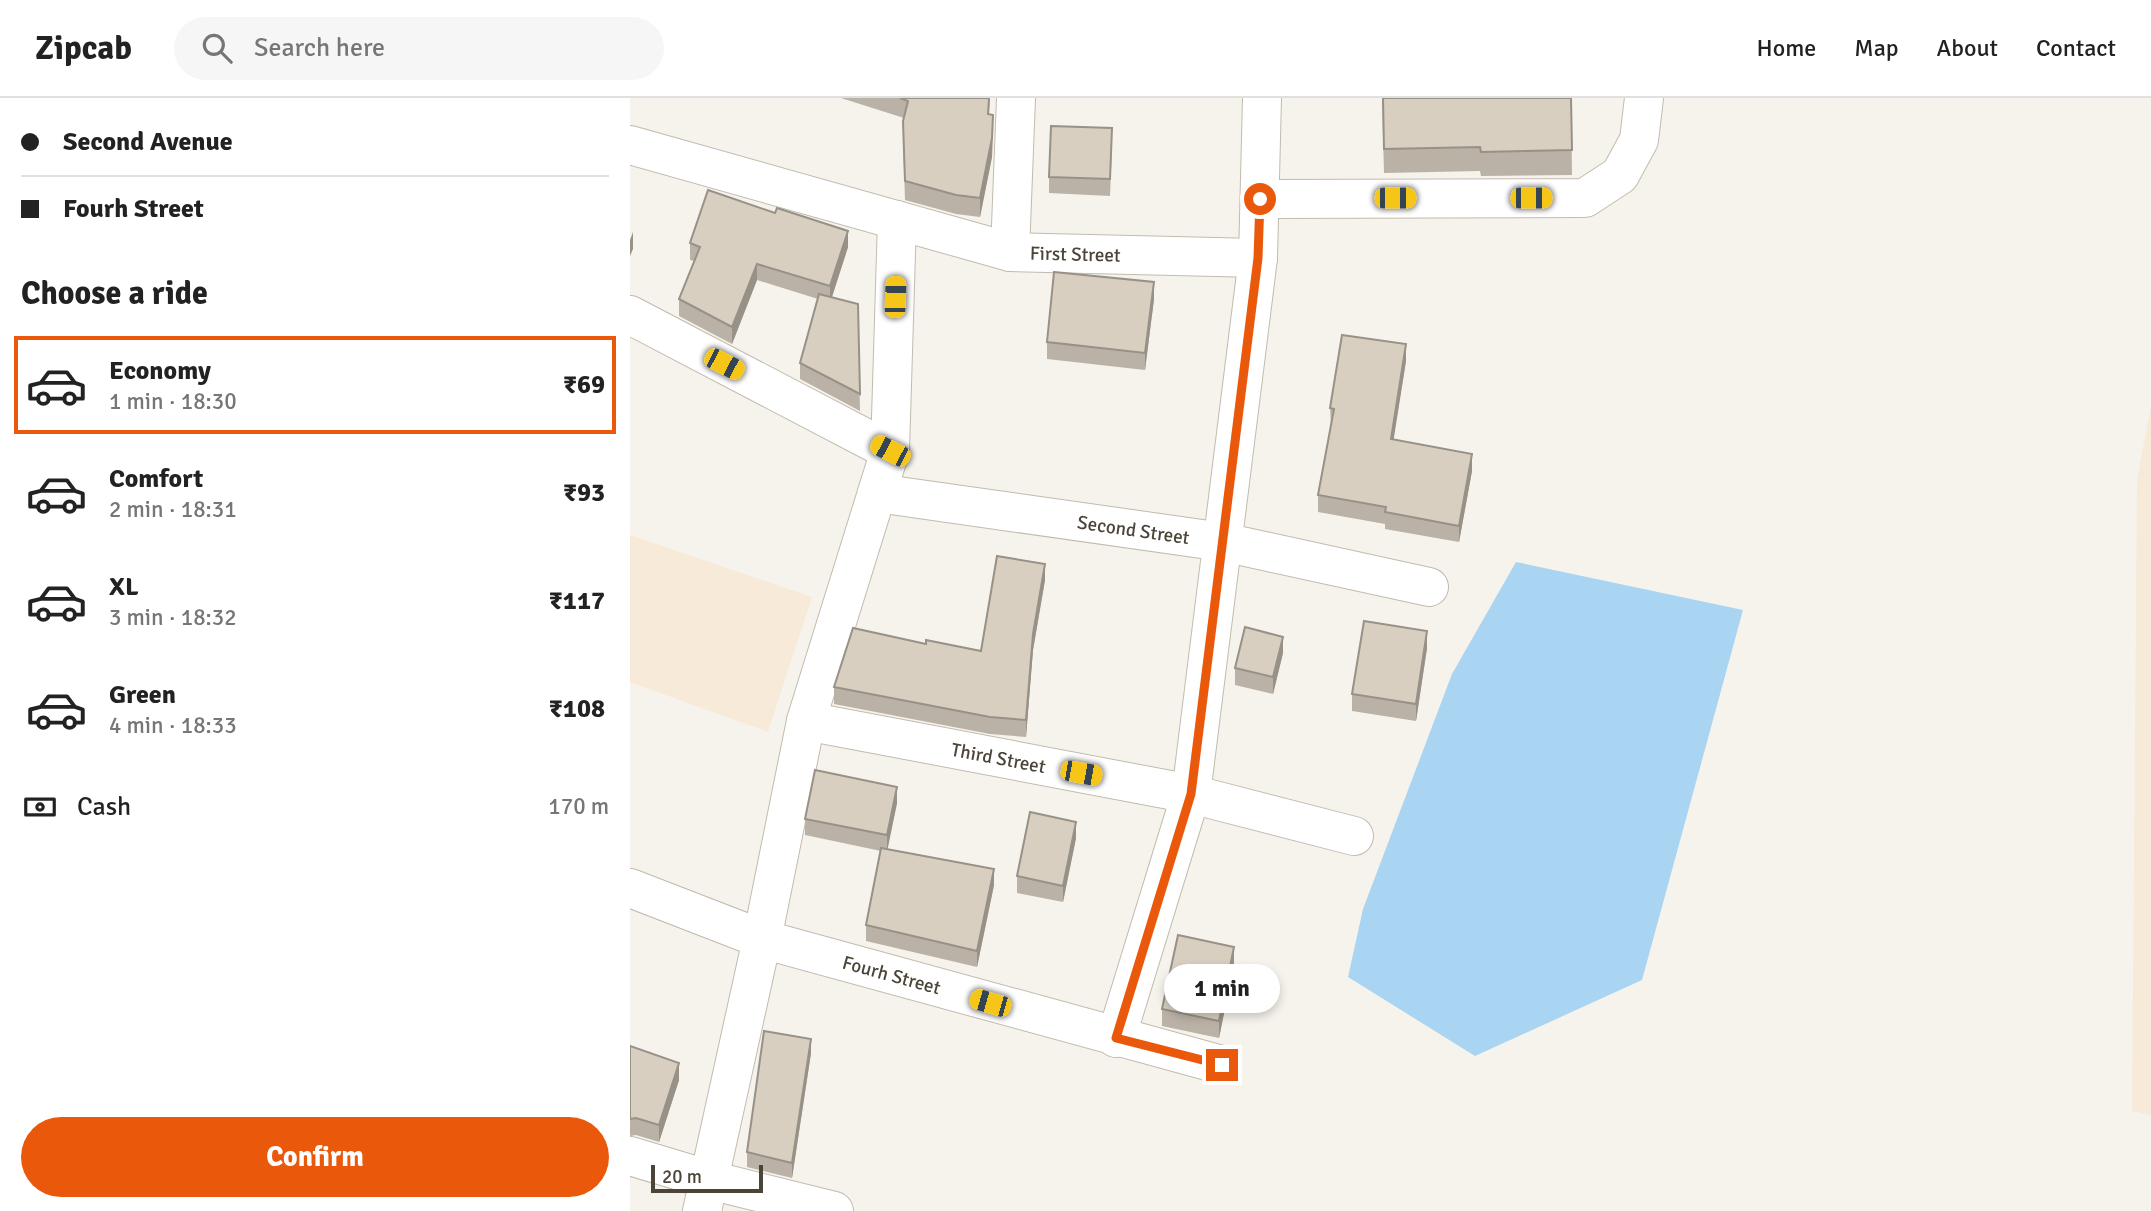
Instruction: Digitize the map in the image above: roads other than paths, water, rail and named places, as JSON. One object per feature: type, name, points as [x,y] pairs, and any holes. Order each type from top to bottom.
[{"type":"street","points":[[1010,252],[1016,98]]},
{"type":"street","points":[[1116,1038],[1191,794],[1258,258],[1262,98]]},
{"type":"street","points":[[1260,199],[1585,198],[1620,175],[1639,140],[1644,98]]},
{"type":"street","name":"First Street","points":[[630,145],[1010,252],[1258,258]]},
{"type":"street","points":[[706,1196],[806,722],[890,451],[897,220]]},
{"type":"street","points":[[630,315],[890,451]]},
{"type":"street","name":"Second Street","points":[[877,493],[1223,542],[1429,587]]},
{"type":"street","name":"Third Street","points":[[806,722],[1191,794],[1354,836]]},
{"type":"street","name":"Fourh Street","points":[[630,888],[762,939],[1222,1065]]},
{"type":"street","points":[[630,1156],[706,1196],[834,1211]]},
{"type":"water","points":[[1516,562],[1743,610],[1642,980],[1475,1056],[1348,977],[1363,909],[1452,674]]}]
